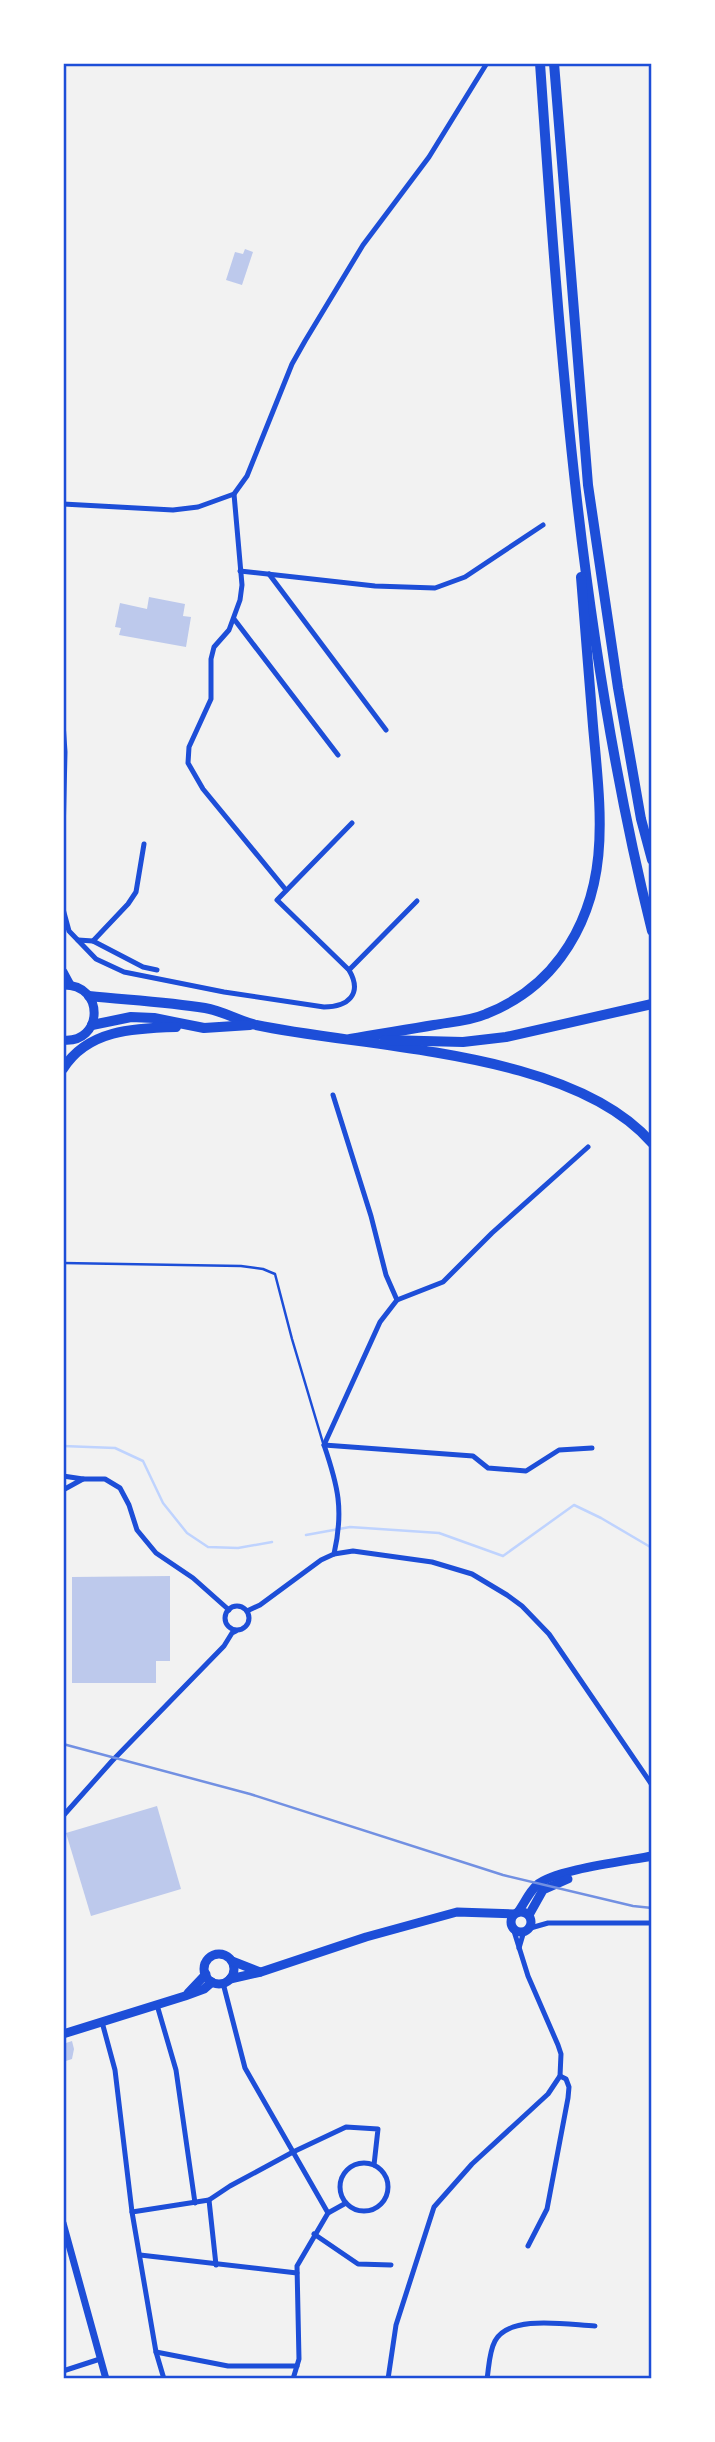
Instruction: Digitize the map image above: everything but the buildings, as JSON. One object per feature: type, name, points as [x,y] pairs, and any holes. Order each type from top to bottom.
[{"type":"highway","points":[[350,1039],[471,1019],[495,1010],[523,994],[543,979],[569,946],[587,912],[597,870],[599,797],[540,63]]},
{"type":"highway","points":[[554,63],[588,485],[618,688],[641,818],[652,860]]},
{"type":"highway","points":[[574,489],[603,690],[628,825],[652,931]]},
{"type":"highway","points":[[89,996],[208,1009],[254,1025]]},
{"type":"highway","points":[[350,1039],[463,1042],[524,1034],[652,1004]]},
{"type":"highway","points":[[92,1024],[131,1017],[154,1018],[194,1027]]},
{"type":"highway","points":[[63,1069],[81,1049],[101,1037],[149,1027],[254,1025],[496,1065],[544,1079],[590,1098],[614,1112],[652,1143]]},
{"type":"main road","points":[[63,972],[67,985],[79,987],[89,996],[94,1010],[92,1024],[82,1035],[65,1043]]},
{"type":"main road","points":[[512,1927],[511,1920],[540,1882],[579,1869],[652,1856]]},
{"type":"main road","points":[[491,1914],[512,1927],[526,1930],[530,1925],[529,1917],[543,1890],[603,1866]]},
{"type":"main road","points":[[63,2034],[185,1996],[209,1978],[226,1981],[261,1972],[422,1920],[468,1910],[491,1914],[516,1913],[529,1917]]},
{"type":"main road","points":[[209,1978],[205,1965],[215,1955],[224,1955],[232,1961],[261,1972]]},
{"type":"main road","points":[[226,1981],[234,1971],[232,1961]]},
{"type":"street","points":[[63,504],[173,510],[198,507],[234,494],[247,477],[287,375],[304,341],[363,245],[429,157],[487,63]]},
{"type":"street","points":[[234,494],[242,586],[229,630],[214,647],[211,659],[211,699],[189,747],[188,763],[204,789],[286,890]]},
{"type":"street","points":[[240,571],[375,586],[435,588],[465,577],[543,525]]},
{"type":"street","points":[[269,574],[386,730]]},
{"type":"street","points":[[234,619],[338,755]]},
{"type":"street","points":[[63,723],[63,838]]},
{"type":"street","points":[[63,892],[63,909],[69,931],[96,959],[124,972],[224,992],[338,1007],[347,1003],[353,992],[354,979],[349,970],[277,900],[352,823]]},
{"type":"street","points":[[93,941],[136,892],[144,844]]},
{"type":"street","points":[[349,970],[417,901]]},
{"type":"street","points":[[78,940],[93,941],[143,967],[157,970]]},
{"type":"street","points":[[333,1095],[371,1216],[386,1275],[397,1300]]},
{"type":"street","points":[[334,1554],[340,1517],[337,1485],[324,1445],[380,1322],[397,1300],[443,1282],[492,1233],[588,1147]]},
{"type":"street","points":[[324,1445],[473,1456],[488,1468],[526,1471],[559,1450],[592,1448]]},
{"type":"street","points":[[63,1476],[105,1479],[120,1488],[137,1530],[156,1553],[193,1578],[229,1610]]},
{"type":"street","points":[[63,1490],[83,1479]]},
{"type":"street","points":[[236,1631],[226,1625],[225,1617],[229,1610],[236,1606],[247,1611],[260,1605],[321,1560],[334,1554],[353,1551],[432,1562],[472,1574],[522,1606],[549,1634],[652,1785]]},
{"type":"street","points":[[63,1816],[112,1761],[224,1646],[232,1633],[244,1629],[249,1622],[247,1611]]},
{"type":"street","points":[[529,1917],[548,1923],[652,1923]]},
{"type":"street","points":[[519,1948],[526,1930],[548,1923]]},
{"type":"street","points":[[388,2379],[396,2325],[434,2207],[472,2164],[548,2094],[560,2076],[561,2054],[528,1976],[512,1927]]},
{"type":"street","points":[[226,1981],[245,2068],[328,2213]]},
{"type":"street","points":[[157,2005],[176,2070],[195,2203]]},
{"type":"street","points":[[102,2022],[115,2070],[132,2213],[156,2352],[164,2379]]},
{"type":"street","points":[[528,2246],[547,2209],[561,2136],[569,2087],[566,2079],[560,2076]]},
{"type":"street","points":[[132,2213],[209,2200],[293,2152],[346,2127],[378,2129],[374,2165]]},
{"type":"street","points":[[367,2162],[382,2170],[388,2190],[382,2203],[376,2208],[362,2211],[346,2203],[340,2190],[342,2175],[353,2165],[367,2162]]},
{"type":"street","points":[[209,2200],[216,2265]]},
{"type":"street","points":[[293,2379],[299,2359],[297,2266],[328,2213],[346,2203]]},
{"type":"street","points":[[63,2223],[106,2379]]},
{"type":"street","points":[[314,2234],[358,2264],[391,2265]]},
{"type":"street","points":[[140,2255],[297,2273]]},
{"type":"street","points":[[487,2379],[493,2344],[509,2327],[527,2324],[595,2326]]},
{"type":"street","points":[[156,2352],[228,2366],[297,2366]]},
{"type":"street","points":[[63,2371],[100,2359]]},
{"type":"lane","points":[[63,1263],[241,1266],[263,1269],[275,1275],[324,1445]]},
{"type":"waterway","points":[[63,1446],[115,1448],[143,1461],[163,1503],[187,1533],[208,1547],[238,1548],[272,1542]]},
{"type":"waterway","points":[[306,1535],[350,1527],[439,1533],[503,1556],[574,1505],[652,1548]]},
{"type":"railway","points":[[63,1744],[250,1794],[503,1875],[633,1906],[652,1908]]}]
